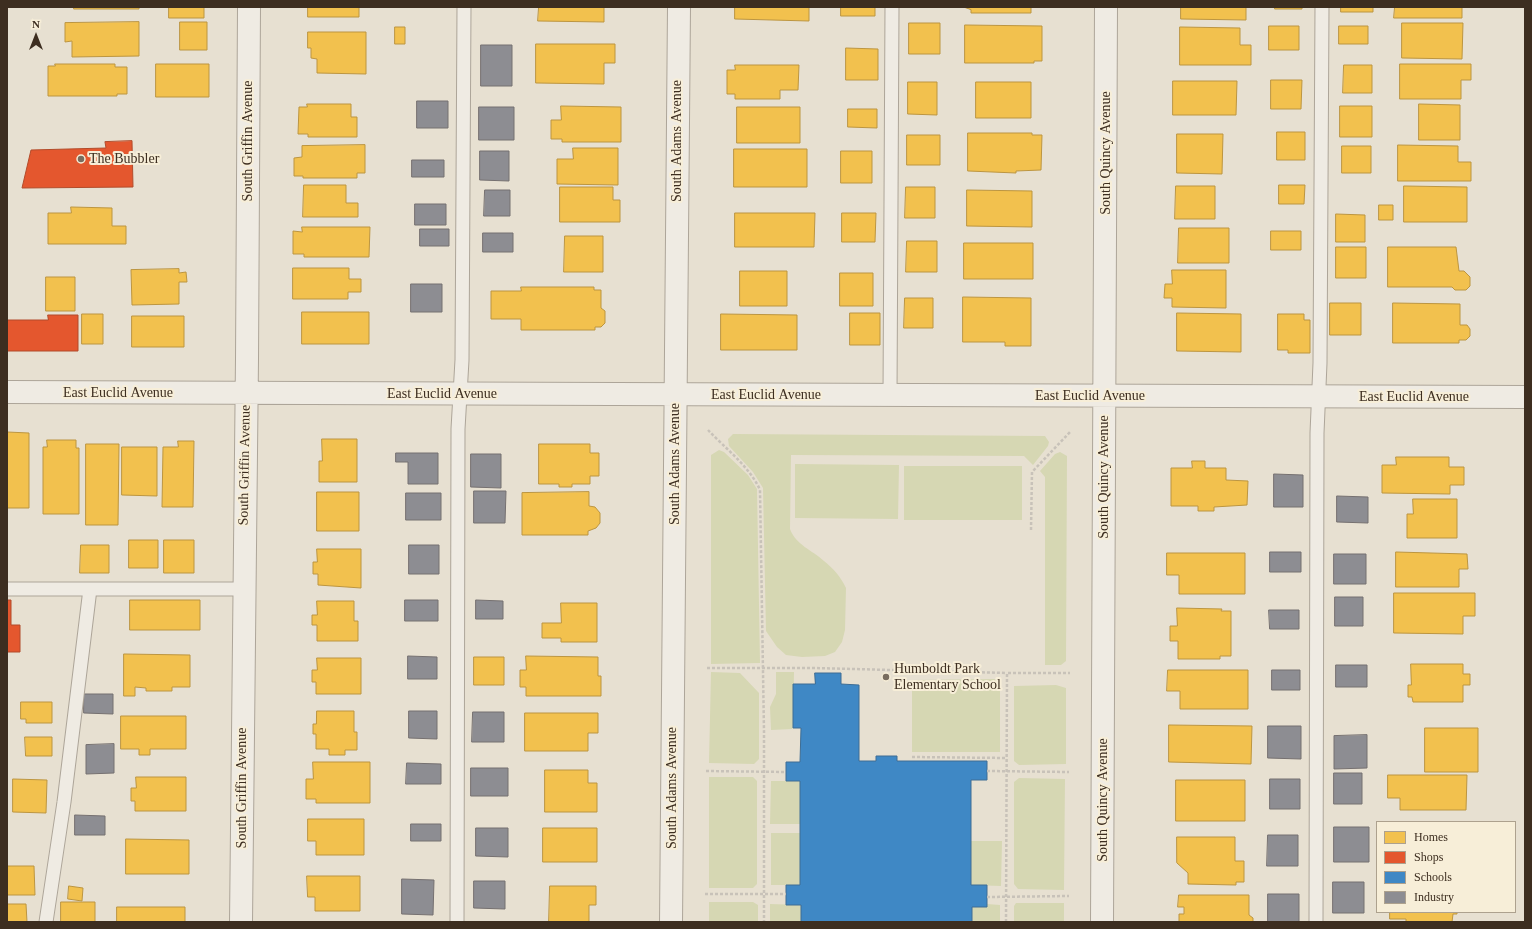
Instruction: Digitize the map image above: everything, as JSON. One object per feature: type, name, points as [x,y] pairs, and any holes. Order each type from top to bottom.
[{"type":"street","name":"South Griffin Avenue","points":[[241,922],[249,7]]},
{"type":"street","name":"South Adams Avenue","points":[[671,922],[678,7]]},
{"type":"street","name":"South Quincy Avenue","points":[[1102,922],[1106,7]]},
{"type":"street","name":"East Euclid Avenue","points":[[7,392],[1525,397]]},
{"type":"lane","points":[[457,922],[458,437],[462,360],[464,7]]},
{"type":"lane","points":[[890,395],[892,7]]},
{"type":"lane","points":[[1316,922],[1322,7]]},
{"type":"lane","points":[[7,589],[243,589]]},
{"type":"lane","points":[[46,922],[90,589]]},
{"type":"path","points":[[708,430],[756,481],[760,490],[764,772],[764,922]]},
{"type":"path","points":[[1032,530],[1032,472],[1071,431]]},
{"type":"path","points":[[706,668],[1070,673]]},
{"type":"path","points":[[1006,922],[1007,673]]},
{"type":"path","points":[[912,758],[1007,758]]},
{"type":"path","points":[[706,771],[786,772]]},
{"type":"path","points":[[987,771],[1069,772]]},
{"type":"path","points":[[705,894],[786,894]]},
{"type":"path","points":[[987,897],[1069,896]]},
{"type":"green space","points":[[733,434],[1045,436],[1049,442],[1048,446],[1033,465],[1024,456],[791,455],[790,529],[800,543],[834,570],[846,588],[845,630],[842,642],[835,652],[825,656],[802,657],[786,655],[777,647],[766,631],[763,488],[753,472],[729,446],[728,439]]},
{"type":"green space","points":[[719,450],[724,452],[748,475],[757,489],[760,663],[711,664],[711,455]]},
{"type":"green space","points":[[1060,452],[1067,456],[1066,661],[1061,665],[1045,665],[1045,477],[1040,471],[1055,454]]},
{"type":"green space","points":[[795,464],[899,465],[898,519],[795,518]]},
{"type":"green space","points":[[904,466],[1022,466],[1022,520],[904,520]]},
{"type":"green space","points":[[711,672],[740,673],[759,693],[759,759],[754,764],[709,763]]},
{"type":"green space","points":[[776,672],[794,672],[792,729],[771,730],[770,707],[776,694]]},
{"type":"green space","points":[[1000,679],[1000,752],[912,752],[912,680]]},
{"type":"green space","points":[[1056,685],[1066,688],[1066,764],[1019,765],[1014,761],[1014,686]]},
{"type":"green space","points":[[709,777],[753,777],[757,781],[757,884],[753,888],[709,888]]},
{"type":"green space","points":[[1019,778],[1065,779],[1064,890],[1018,889],[1014,884],[1014,782]]},
{"type":"green space","points":[[771,781],[800,781],[800,824],[770,824]]},
{"type":"green space","points":[[771,833],[800,833],[800,885],[771,885]]},
{"type":"green space","points":[[971,841],[1002,841],[1001,886],[971,885]]},
{"type":"green space","points":[[709,902],[753,902],[758,905],[758,922],[709,922]]},
{"type":"green space","points":[[1016,903],[1064,903],[1064,922],[1014,922],[1014,906]]},
{"type":"green space","points":[[770,904],[801,905],[801,922],[770,922]]},
{"type":"green space","points":[[987,904],[1000,905],[1000,922],[972,922],[972,907],[987,907]]},
{"type":"building: Homes","points":[[74,7],[139,7],[139,9],[74,9]]},
{"type":"building: Homes","points":[[169,7],[204,7],[204,18],[169,18]]},
{"type":"building: Homes","points":[[308,7],[359,7],[359,17],[308,17]]},
{"type":"building: Homes","points":[[539,7],[604,7],[604,22],[538,21]]},
{"type":"building: Homes","points":[[735,7],[809,7],[809,21],[735,19]]},
{"type":"building: Homes","points":[[841,7],[875,7],[875,16],[841,16]]},
{"type":"building: Homes","points":[[964,7],[1031,7],[1031,13],[971,13],[971,10]]},
{"type":"building: Homes","points":[[1181,7],[1246,7],[1246,20],[1181,19]]},
{"type":"building: Homes","points":[[1275,7],[1302,7],[1302,9],[1275,9]]},
{"type":"building: Homes","points":[[1341,7],[1373,7],[1373,12],[1341,12]]},
{"type":"building: Homes","points":[[1395,7],[1462,7],[1462,18],[1394,18]]},
{"type":"building: Homes","points":[[139,22],[139,56],[72,57],[72,41],[65,42],[65,23]]},
{"type":"building: Homes","points":[[180,22],[207,22],[207,50],[180,50]]},
{"type":"building: Homes","points":[[909,23],[940,23],[940,54],[909,54]]},
{"type":"building: Homes","points":[[1402,23],[1463,23],[1462,59],[1402,58]]},
{"type":"building: Homes","points":[[965,25],[1042,26],[1042,61],[1034,61],[1034,63],[965,63]]},
{"type":"building: Homes","points":[[1269,26],[1299,26],[1299,50],[1269,50]]},
{"type":"building: Homes","points":[[1339,26],[1368,26],[1368,44],[1339,44]]},
{"type":"building: Homes","points":[[395,27],[405,27],[405,44],[395,44]]},
{"type":"building: Homes","points":[[1180,27],[1240,28],[1240,45],[1251,45],[1251,65],[1180,65]]},
{"type":"building: Homes","points":[[308,32],[366,32],[366,74],[317,73],[317,59],[311,58],[311,48],[308,48]]},
{"type":"building: Homes","points":[[536,44],[615,44],[615,63],[604,63],[604,84],[536,83]]},
{"type":"building: Homes","points":[[846,48],[878,49],[878,80],[846,80]]},
{"type":"building: Homes","points":[[55,64],[115,64],[115,67],[127,67],[127,94],[117,94],[117,96],[48,96],[48,66],[55,66]]},
{"type":"building: Homes","points":[[156,64],[209,64],[209,97],[156,97]]},
{"type":"building: Homes","points":[[1400,64],[1471,64],[1471,80],[1461,80],[1461,99],[1400,99]]},
{"type":"building: Homes","points":[[735,65],[799,65],[798,90],[780,90],[780,99],[735,99],[735,94],[727,94],[727,70],[735,70]]},
{"type":"building: Homes","points":[[1344,65],[1372,65],[1372,93],[1343,93]]},
{"type":"building: Homes","points":[[1271,80],[1302,80],[1301,109],[1271,109]]},
{"type":"building: Homes","points":[[1173,81],[1237,81],[1236,115],[1173,115]]},
{"type":"building: Homes","points":[[908,82],[937,82],[937,115],[908,114]]},
{"type":"building: Homes","points":[[976,82],[1031,82],[1031,118],[976,118]]},
{"type":"building: Homes","points":[[307,104],[351,104],[351,117],[357,117],[357,137],[308,137],[308,134],[298,134],[299,107],[307,107]]},
{"type":"building: Homes","points":[[1419,104],[1460,105],[1460,140],[1419,140]]},
{"type":"building: Homes","points":[[561,106],[621,107],[621,142],[562,142],[562,139],[551,139],[551,120],[561,120]]},
{"type":"building: Homes","points":[[1340,106],[1372,106],[1372,137],[1340,137]]},
{"type":"building: Homes","points":[[737,107],[800,107],[800,143],[737,143]]},
{"type":"building: Homes","points":[[848,109],[877,109],[877,128],[848,127]]},
{"type":"building: Homes","points":[[1277,132],[1305,132],[1305,160],[1277,160]]},
{"type":"building: Homes","points":[[968,133],[1032,133],[1032,135],[1042,135],[1041,170],[1016,171],[1016,173],[968,171]]},
{"type":"building: Homes","points":[[1177,134],[1223,134],[1222,174],[1177,173]]},
{"type":"building: Homes","points":[[907,135],[940,135],[940,165],[907,165]]},
{"type":"building: Homes","points":[[365,145],[365,173],[357,173],[357,178],[303,178],[303,176],[294,176],[294,158],[302,157],[302,146]]},
{"type":"building: Homes","points":[[1398,145],[1458,146],[1458,162],[1471,162],[1471,181],[1398,181]]},
{"type":"building: Homes","points":[[1342,146],[1371,146],[1371,173],[1342,173]]},
{"type":"building: Homes","points":[[573,148],[618,148],[618,185],[557,184],[557,159],[573,159]]},
{"type":"building: Homes","points":[[734,149],[807,149],[807,187],[734,187]]},
{"type":"building: Homes","points":[[841,151],[872,151],[872,183],[841,183]]},
{"type":"building: Homes","points":[[304,185],[346,185],[346,203],[358,203],[358,217],[303,217]]},
{"type":"building: Homes","points":[[1279,185],[1305,185],[1304,204],[1279,204]]},
{"type":"building: Homes","points":[[1176,186],[1215,186],[1215,219],[1175,219]]},
{"type":"building: Homes","points":[[1404,186],[1467,187],[1467,222],[1404,222]]},
{"type":"building: Homes","points":[[560,187],[613,187],[613,200],[620,200],[620,222],[560,222]]},
{"type":"building: Homes","points":[[906,187],[935,187],[935,218],[905,218]]},
{"type":"building: Homes","points":[[967,190],[1032,191],[1032,227],[967,226]]},
{"type":"building: Homes","points":[[1379,205],[1393,205],[1393,220],[1379,220]]},
{"type":"building: Homes","points":[[71,207],[112,208],[112,226],[126,226],[126,244],[48,244],[48,213],[71,213]]},
{"type":"building: Homes","points":[[735,213],[815,213],[814,247],[735,247]]},
{"type":"building: Homes","points":[[842,213],[876,213],[875,242],[842,242]]},
{"type":"building: Homes","points":[[1336,214],[1365,215],[1365,242],[1336,242]]},
{"type":"building: Homes","points":[[302,227],[370,227],[369,257],[304,257],[304,254],[293,254],[293,231],[302,232]]},
{"type":"building: Homes","points":[[1179,228],[1229,228],[1229,263],[1178,263]]},
{"type":"building: Homes","points":[[1271,231],[1301,231],[1301,250],[1271,250]]},
{"type":"building: Homes","points":[[565,236],[603,236],[603,272],[564,272]]},
{"type":"building: Homes","points":[[907,241],[937,241],[937,272],[906,272]]},
{"type":"building: Homes","points":[[964,243],[1033,243],[1033,279],[964,279]]},
{"type":"building: Homes","points":[[1336,247],[1366,247],[1366,278],[1336,278]]},
{"type":"building: Homes","points":[[1388,247],[1456,247],[1459,271],[1464,271],[1470,277],[1470,286],[1466,290],[1455,290],[1452,287],[1388,287]]},
{"type":"building: Homes","points":[[293,268],[349,268],[349,279],[361,279],[361,292],[348,292],[348,299],[293,299]]},
{"type":"building: Homes","points":[[179,269],[179,273],[186,272],[187,282],[179,282],[179,304],[132,305],[131,270]]},
{"type":"building: Homes","points":[[1172,270],[1226,270],[1226,308],[1172,307],[1172,298],[1164,298],[1165,284],[1172,284]]},
{"type":"building: Homes","points":[[740,271],[787,271],[787,306],[740,306]]},
{"type":"building: Homes","points":[[840,273],[873,273],[873,306],[840,306]]},
{"type":"building: Homes","points":[[46,277],[75,277],[75,311],[46,311]]},
{"type":"building: Homes","points":[[521,287],[594,287],[594,290],[601,290],[601,308],[605,311],[605,323],[601,327],[595,327],[595,330],[521,330],[521,319],[491,319],[491,291],[521,291]]},
{"type":"building: Homes","points":[[963,297],[1031,298],[1031,346],[1005,346],[1005,342],[963,342]]},
{"type":"building: Homes","points":[[905,298],[933,298],[933,328],[904,328]]},
{"type":"building: Homes","points":[[1330,303],[1361,303],[1361,335],[1330,335]]},
{"type":"building: Homes","points":[[1393,303],[1460,304],[1460,325],[1467,325],[1470,329],[1470,336],[1466,340],[1459,340],[1459,343],[1393,343]]},
{"type":"building: Homes","points":[[302,312],[369,312],[369,344],[302,344]]},
{"type":"building: Homes","points":[[850,313],[880,313],[880,345],[850,345]]},
{"type":"building: Homes","points":[[1177,313],[1241,314],[1241,352],[1177,351]]},
{"type":"building: Homes","points":[[82,314],[103,314],[103,344],[82,344]]},
{"type":"building: Homes","points":[[721,314],[797,315],[797,350],[721,350]]},
{"type":"building: Homes","points":[[1278,314],[1304,314],[1304,320],[1310,320],[1310,353],[1288,353],[1288,350],[1278,350]]},
{"type":"building: Homes","points":[[132,316],[184,316],[184,347],[132,347]]},
{"type":"building: Homes","points":[[7,432],[29,433],[29,508],[7,508]]},
{"type":"building: Homes","points":[[322,439],[357,439],[357,482],[319,482],[319,461],[322,461]]},
{"type":"building: Homes","points":[[47,440],[76,440],[76,448],[79,448],[79,514],[43,514],[43,447],[47,447]]},
{"type":"building: Homes","points":[[178,441],[194,441],[193,507],[162,507],[163,447],[178,447]]},
{"type":"building: Homes","points":[[86,444],[119,444],[118,525],[86,525]]},
{"type":"building: Homes","points":[[539,444],[590,444],[590,453],[599,453],[599,476],[590,476],[590,484],[572,484],[572,487],[559,487],[559,484],[539,484]]},
{"type":"building: Homes","points":[[122,447],[157,447],[157,496],[122,495]]},
{"type":"building: Homes","points":[[1396,457],[1449,457],[1449,467],[1464,467],[1464,485],[1450,485],[1450,494],[1382,493],[1382,465],[1396,465]]},
{"type":"building: Homes","points":[[1192,461],[1205,461],[1205,468],[1226,468],[1226,480],[1248,481],[1247,505],[1214,507],[1214,511],[1198,511],[1198,506],[1171,506],[1171,468],[1192,468]]},
{"type":"building: Homes","points":[[317,492],[359,492],[359,531],[317,531]]},
{"type":"building: Homes","points":[[589,492],[589,506],[595,507],[600,513],[600,523],[596,528],[588,531],[588,535],[522,535],[522,493]]},
{"type":"building: Homes","points":[[1413,499],[1457,499],[1457,538],[1407,538],[1407,514],[1413,514]]},
{"type":"building: Homes","points":[[129,540],[158,540],[158,568],[129,568]]},
{"type":"building: Homes","points":[[164,540],[194,540],[194,573],[164,573]]},
{"type":"building: Homes","points":[[81,545],[109,545],[109,573],[80,573]]},
{"type":"building: Homes","points":[[317,549],[361,549],[361,588],[318,585],[318,574],[313,574],[313,562],[317,562]]},
{"type":"building: Homes","points":[[1396,552],[1467,554],[1468,569],[1459,569],[1459,587],[1396,587]]},
{"type":"building: Homes","points":[[1167,553],[1245,553],[1245,594],[1179,594],[1179,575],[1167,575]]},
{"type":"building: Homes","points":[[1394,593],[1475,593],[1475,616],[1463,616],[1463,634],[1394,633]]},
{"type":"building: Homes","points":[[130,600],[200,600],[200,630],[130,630]]},
{"type":"building: Homes","points":[[317,601],[354,601],[354,621],[358,621],[358,641],[317,641],[317,625],[312,625],[312,615],[317,615]]},
{"type":"building: Homes","points":[[561,603],[597,603],[597,642],[561,642],[561,638],[542,638],[542,623],[561,623]]},
{"type":"building: Homes","points":[[1177,608],[1222,609],[1221,611],[1231,611],[1231,656],[1220,656],[1220,659],[1178,659],[1178,641],[1170,641],[1170,626],[1177,626]]},
{"type":"building: Homes","points":[[124,654],[190,655],[190,687],[172,687],[172,691],[146,691],[146,688],[135,687],[135,696],[124,696]]},
{"type":"building: Homes","points":[[526,656],[598,657],[598,676],[601,676],[601,696],[526,696],[526,687],[520,687],[520,670],[526,670]]},
{"type":"building: Homes","points":[[474,657],[504,657],[504,685],[474,685]]},
{"type":"building: Homes","points":[[317,658],[361,658],[361,694],[316,694],[316,682],[312,682],[312,670],[317,670]]},
{"type":"building: Homes","points":[[1411,664],[1463,664],[1463,674],[1470,674],[1470,685],[1463,685],[1463,702],[1413,702],[1412,697],[1408,697],[1408,685],[1411,685]]},
{"type":"building: Homes","points":[[1168,670],[1248,670],[1248,709],[1180,709],[1180,691],[1167,691]]},
{"type":"building: Homes","points":[[21,702],[52,702],[52,723],[26,723],[26,719],[21,719]]},
{"type":"building: Homes","points":[[317,711],[354,711],[354,732],[357,732],[357,750],[345,750],[345,755],[329,755],[329,749],[316,749],[316,734],[313,734],[313,724],[316,724]]},
{"type":"building: Homes","points":[[525,713],[598,713],[598,733],[588,733],[588,751],[525,751]]},
{"type":"building: Homes","points":[[121,716],[186,716],[186,749],[150,749],[150,755],[139,755],[139,749],[121,749]]},
{"type":"building: Homes","points":[[1169,725],[1252,726],[1251,764],[1169,762]]},
{"type":"building: Homes","points":[[1425,728],[1478,728],[1478,772],[1425,772]]},
{"type":"building: Homes","points":[[25,737],[52,737],[52,756],[26,756]]},
{"type":"building: Homes","points":[[313,762],[370,762],[370,803],[316,803],[316,799],[306,799],[306,779],[313,779]]},
{"type":"building: Homes","points":[[545,770],[588,770],[588,783],[597,783],[597,812],[545,812]]},
{"type":"building: Homes","points":[[1388,775],[1467,775],[1466,810],[1400,810],[1400,798],[1388,798]]},
{"type":"building: Homes","points":[[136,777],[186,777],[186,811],[135,811],[135,801],[131,801],[131,788],[136,788]]},
{"type":"building: Homes","points":[[13,779],[47,780],[46,813],[13,812]]},
{"type":"building: Homes","points":[[1176,780],[1245,780],[1245,821],[1176,821]]},
{"type":"building: Homes","points":[[308,819],[364,819],[364,855],[316,855],[316,841],[308,841]]},
{"type":"building: Homes","points":[[543,828],[597,828],[597,862],[543,862]]},
{"type":"building: Homes","points":[[1177,837],[1235,837],[1235,861],[1244,861],[1244,882],[1236,882],[1236,885],[1188,884],[1188,873],[1177,863]]},
{"type":"building: Homes","points":[[126,839],[189,840],[189,874],[126,874]]},
{"type":"building: Homes","points":[[7,866],[34,866],[35,895],[7,895]]},
{"type":"building: Homes","points":[[307,876],[360,876],[360,911],[315,911],[315,897],[308,897]]},
{"type":"building: Homes","points":[[69,886],[83,888],[82,901],[68,899]]},
{"type":"building: Homes","points":[[550,886],[596,886],[596,905],[589,905],[589,922],[549,922]]},
{"type":"building: Homes","points":[[1179,895],[1249,895],[1249,915],[1253,918],[1253,922],[1179,922],[1179,914],[1184,914],[1184,907],[1178,907]]},
{"type":"building: Homes","points":[[61,902],[95,902],[95,922],[61,922]]},
{"type":"building: Homes","points":[[7,904],[26,904],[27,922],[7,922]]},
{"type":"building: Homes","points":[[117,907],[185,907],[185,922],[117,922]]},
{"type":"building: Homes","points":[[1390,913],[1457,913],[1453,914],[1452,922],[1406,922],[1406,919],[1390,919]]},
{"type":"building: Shops","name":"The Bubbler","points":[[132,141],[133,187],[22,188],[31,150],[106,148],[105,142]]},
{"type":"building: Shops","points":[[48,315],[78,315],[78,351],[7,351],[7,320],[48,320]]},
{"type":"building: Shops","points":[[7,600],[11,600],[11,625],[20,625],[20,652],[7,652]]},
{"type":"building: Schools","points":[[815,673],[841,673],[841,684],[859,685],[859,761],[876,761],[876,756],[897,756],[897,761],[987,761],[987,780],[971,780],[971,885],[987,885],[987,907],[972,907],[972,922],[801,922],[801,905],[786,905],[786,885],[800,885],[800,781],[786,781],[786,762],[800,762],[801,728],[793,728],[793,684],[815,684]]},
{"type":"building: Industry","points":[[481,45],[512,45],[512,86],[481,86]]},
{"type":"building: Industry","points":[[417,101],[448,101],[448,128],[417,128]]},
{"type":"building: Industry","points":[[479,107],[514,107],[514,140],[479,140]]},
{"type":"building: Industry","points":[[480,151],[509,151],[509,181],[480,180]]},
{"type":"building: Industry","points":[[412,160],[444,160],[444,177],[412,177]]},
{"type":"building: Industry","points":[[485,190],[510,190],[510,216],[484,216]]},
{"type":"building: Industry","points":[[415,204],[446,204],[446,225],[415,225]]},
{"type":"building: Industry","points":[[420,229],[449,229],[449,246],[420,246]]},
{"type":"building: Industry","points":[[483,233],[513,233],[513,252],[483,252]]},
{"type":"building: Industry","points":[[411,284],[442,284],[442,312],[411,312]]},
{"type":"building: Industry","points":[[396,453],[438,453],[438,484],[408,484],[408,462],[396,462]]},
{"type":"building: Industry","points":[[471,454],[501,454],[501,488],[471,487]]},
{"type":"building: Industry","points":[[1274,474],[1303,475],[1303,507],[1274,507]]},
{"type":"building: Industry","points":[[474,491],[506,491],[505,523],[474,523]]},
{"type":"building: Industry","points":[[406,493],[441,493],[441,520],[406,520]]},
{"type":"building: Industry","points":[[1337,496],[1368,497],[1368,523],[1337,522]]},
{"type":"building: Industry","points":[[409,545],[439,545],[439,574],[409,574]]},
{"type":"building: Industry","points":[[1270,552],[1301,552],[1301,572],[1270,572]]},
{"type":"building: Industry","points":[[1334,554],[1366,554],[1366,584],[1334,584]]},
{"type":"building: Industry","points":[[1335,597],[1363,597],[1363,626],[1335,626]]},
{"type":"building: Industry","points":[[405,600],[438,600],[438,621],[405,621]]},
{"type":"building: Industry","points":[[476,600],[503,601],[503,619],[476,619]]},
{"type":"building: Industry","points":[[1269,610],[1299,610],[1299,629],[1270,629]]},
{"type":"building: Industry","points":[[408,656],[437,657],[437,679],[408,679]]},
{"type":"building: Industry","points":[[1336,665],[1367,665],[1367,687],[1336,687]]},
{"type":"building: Industry","points":[[1272,670],[1300,670],[1300,690],[1272,690]]},
{"type":"building: Industry","points":[[84,694],[113,694],[113,714],[84,713]]},
{"type":"building: Industry","points":[[409,711],[437,711],[437,739],[409,738]]},
{"type":"building: Industry","points":[[473,712],[504,712],[504,742],[472,742]]},
{"type":"building: Industry","points":[[1268,726],[1301,726],[1301,759],[1268,758]]},
{"type":"building: Industry","points":[[1367,735],[1367,768],[1334,769],[1334,736]]},
{"type":"building: Industry","points":[[114,744],[114,773],[86,774],[86,745]]},
{"type":"building: Industry","points":[[407,763],[441,764],[441,784],[406,784]]},
{"type":"building: Industry","points":[[471,768],[508,768],[508,796],[471,796]]},
{"type":"building: Industry","points":[[1334,773],[1362,773],[1362,804],[1334,804]]},
{"type":"building: Industry","points":[[1270,779],[1300,779],[1300,809],[1270,809]]},
{"type":"building: Industry","points":[[75,815],[105,816],[105,835],[75,835]]},
{"type":"building: Industry","points":[[411,824],[441,824],[441,841],[411,841]]},
{"type":"building: Industry","points":[[1334,827],[1369,827],[1369,862],[1334,862]]},
{"type":"building: Industry","points":[[476,828],[508,828],[508,857],[476,856]]},
{"type":"building: Industry","points":[[1268,835],[1298,835],[1298,866],[1267,866]]},
{"type":"building: Industry","points":[[402,879],[434,880],[433,915],[402,914]]},
{"type":"building: Industry","points":[[474,881],[505,881],[505,909],[474,908]]},
{"type":"building: Industry","points":[[1333,882],[1364,882],[1364,913],[1333,913]]},
{"type":"building: Industry","points":[[1268,894],[1299,894],[1299,922],[1268,922]]},
{"type":"place","name":"The Bubbler","points":[[81,159]]},
{"type":"place","name":"Humboldt Park Elementary School","points":[[886,677]]}]
